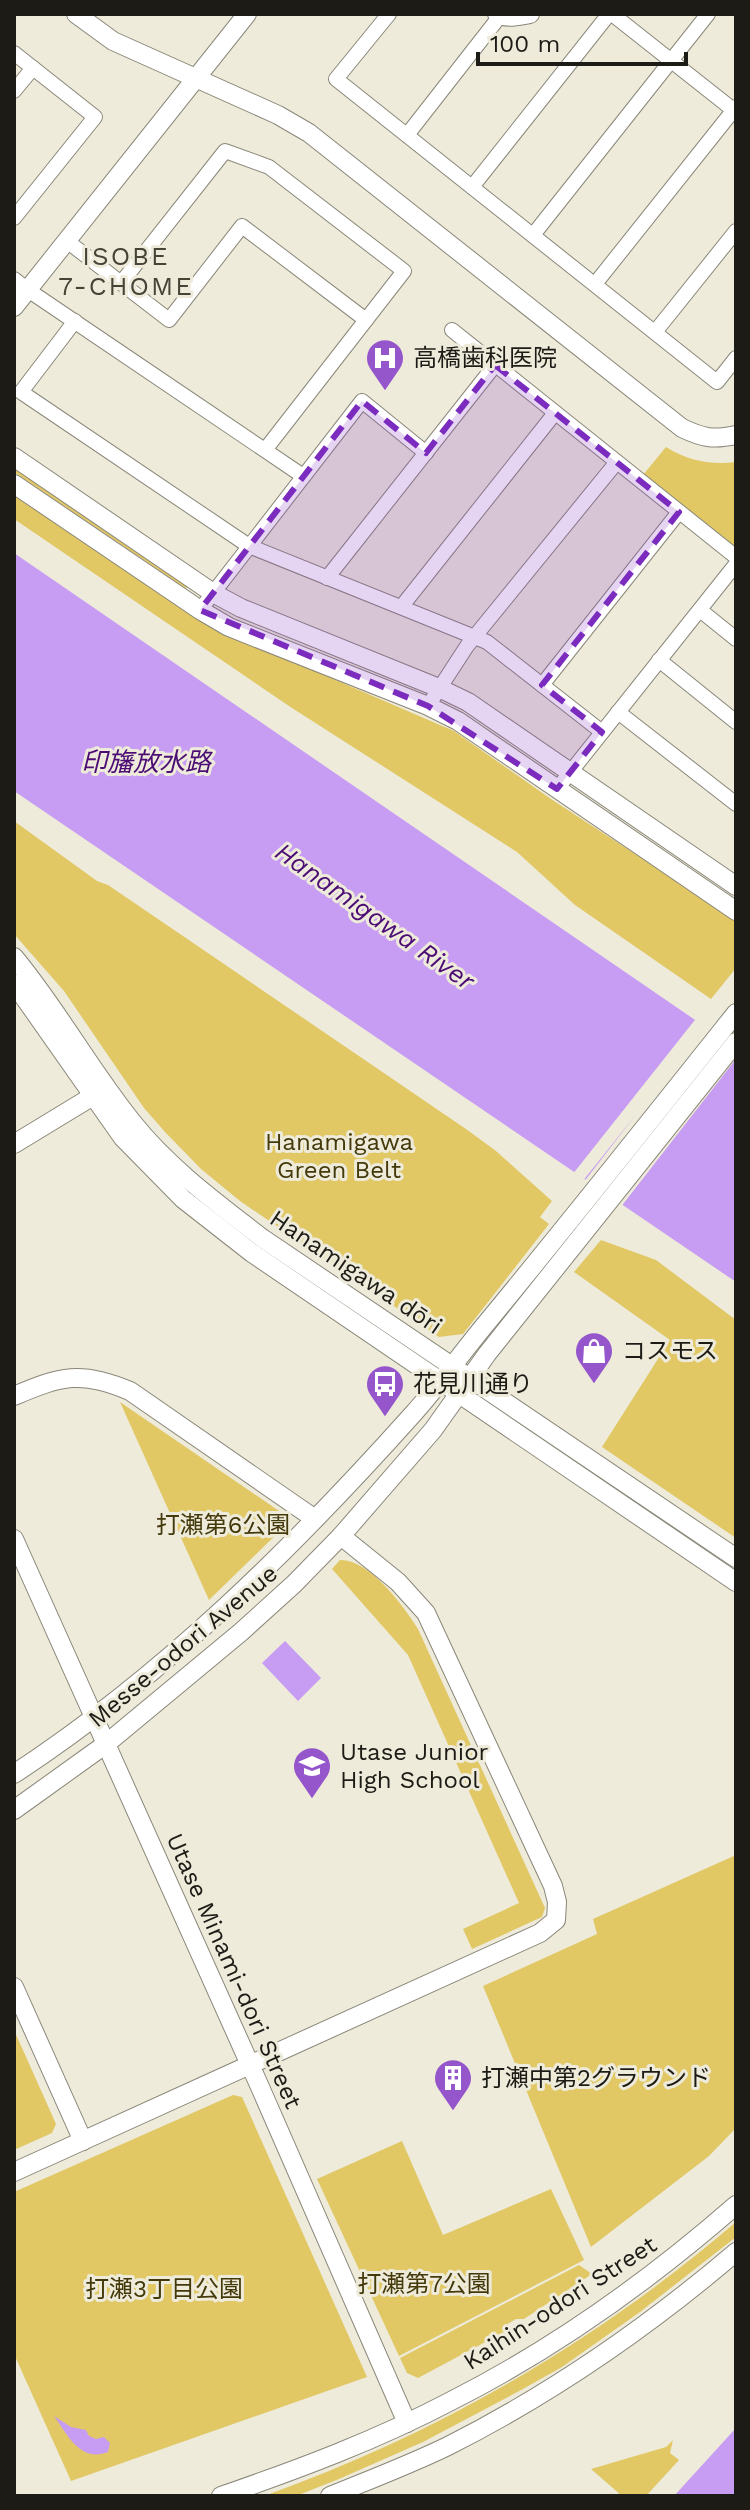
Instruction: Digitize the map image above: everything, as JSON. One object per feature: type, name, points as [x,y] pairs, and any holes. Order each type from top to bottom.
[{"type":"street","points":[[76,14],[113,41],[278,115],[309,133],[682,428],[702,438],[720,439],[736,435]]},
{"type":"street","points":[[14,307],[21,285],[67,241],[247,14]]},
{"type":"street","points":[[389,14],[336,79],[717,382],[736,358]]},
{"type":"street","points":[[407,135],[498,15],[530,14]]},
{"type":"street","points":[[472,187],[611,14],[735,110],[595,284]]},
{"type":"street","points":[[533,235],[708,14]]},
{"type":"street","points":[[14,53],[95,117],[14,218]]},
{"type":"street","points":[[14,91],[33,68]]},
{"type":"street","points":[[121,283],[225,151],[269,167],[404,271],[265,450]]},
{"type":"street","points":[[67,241],[169,320],[242,226],[366,320]]},
{"type":"street","points":[[655,332],[736,231]]},
{"type":"street","points":[[21,285],[303,476]]},
{"type":"street","points":[[75,321],[21,392],[249,546],[487,642],[602,732]]},
{"type":"street","points":[[452,330],[736,557]]},
{"type":"street","points":[[327,578],[495,365]]},
{"type":"street","points":[[200,610],[362,401],[426,453]]},
{"type":"street","points":[[402,606],[555,413]]},
{"type":"street","points":[[14,457],[213,593],[241,608],[468,702],[736,886]]},
{"type":"street","points":[[428,706],[467,646],[616,463]]},
{"type":"street","points":[[14,484],[229,627],[428,706],[458,721],[736,911]]},
{"type":"street","points":[[542,685],[679,512]]},
{"type":"street","points":[[557,789],[736,564]]},
{"type":"street","points":[[700,610],[736,639]]},
{"type":"street","points":[[659,660],[736,722]]},
{"type":"street","points":[[618,712],[736,804]]},
{"type":"street","name":"Hanamigawa dōri","points":[[14,957],[35,982],[134,1125],[192,1184],[445,1374]]},
{"type":"street","name":"Hanamigawa dōri","points":[[14,983],[123,1138],[183,1199],[252,1253],[736,1558]]},
{"type":"street","points":[[588,1214],[736,1013]]},
{"type":"street","points":[[588,1214],[736,1042]]},
{"type":"street","points":[[14,1144],[93,1096]]},
{"type":"street","name":"Messe-odori Avenue","points":[[14,1774],[95,1719],[228,1606],[415,1412],[445,1374],[588,1214]]},
{"type":"street","name":"Messe-odori Avenue","points":[[14,1810],[106,1744],[241,1632],[341,1536],[433,1430],[588,1214]]},
{"type":"street","points":[[14,1396],[62,1378],[107,1381],[130,1391],[315,1519]]},
{"type":"street","name":"Hanamigawa dōri","points":[[464,1386],[736,1582]]},
{"type":"street","points":[[14,2172],[540,1933],[556,1920],[557,1902],[553,1886],[426,1613],[398,1582],[341,1536]]},
{"type":"street","name":"Utase Minami-dori Street","points":[[14,1539],[407,2423]]},
{"type":"street","points":[[14,1987],[83,2141]]},
{"type":"street","name":"Kaihin-odori Street","points":[[221,2496],[340,2453],[407,2423],[527,2359],[674,2257],[736,2205]]},
{"type":"street","points":[[330,2496],[448,2446],[558,2383],[656,2316],[736,2252]]},
{"type":"highlighted area","points":[[495,365],[679,512],[542,685],[602,732],[557,789],[428,706],[200,610],[362,401],[426,453]]},
{"type":"green space","points":[[666,447],[700,461],[736,462],[736,548],[643,475]]},
{"type":"green space","points":[[14,465],[189,587],[185,588],[14,472]]},
{"type":"green space","points":[[14,491],[213,627],[454,731],[551,799],[736,920],[736,968],[711,999],[575,905],[517,852],[292,708],[14,519]]},
{"type":"green space","name":"Hanamigawa Green Belt","points":[[14,821],[97,881],[108,885],[466,1129],[552,1201],[540,1217],[549,1224],[463,1334],[439,1337],[240,1201],[201,1169],[165,1132],[144,1108],[64,991],[14,934]]},
{"type":"green space","points":[[601,1240],[656,1260],[736,1320],[736,1538],[602,1447],[670,1340],[574,1272]]},
{"type":"green space","name":"打瀬第6公園","points":[[120,1402],[285,1515],[286,1525],[209,1600]]},
{"type":"green space","points":[[340,1560],[351,1562],[374,1575],[404,1608],[418,1629],[545,1908],[542,1917],[472,1949],[463,1929],[519,1903],[408,1655],[332,1569]]},
{"type":"green space","points":[[736,1855],[736,2128],[709,2156],[591,2247],[483,1986],[597,1934],[593,1919]]},
{"type":"green space","points":[[14,2030],[56,2124],[52,2133],[14,2150]]},
{"type":"green space","name":"打瀬3丁目公園","points":[[233,2095],[242,2097],[367,2377],[71,2481],[14,2354],[14,2192]]},
{"type":"green space","name":"打瀬第7公園","points":[[402,2141],[443,2235],[551,2189],[584,2260],[399,2356],[317,2179]]},
{"type":"green space","points":[[736,2222],[736,2237],[640,2312],[562,2367],[423,2442],[339,2479],[296,2496],[264,2496],[391,2444],[513,2381],[628,2307]]},
{"type":"green space","points":[[579,2265],[592,2274],[524,2319],[516,2319],[506,2325],[506,2331],[418,2378],[407,2373],[400,2358]]},
{"type":"green space","points":[[673,2440],[670,2453],[679,2460],[646,2496],[622,2496],[591,2469],[666,2447]]},
{"type":"water","name":"印旛放水路","points":[[14,553],[736,1048],[736,1282],[14,791]]},
{"type":"water","points":[[285,1641],[321,1678],[298,1701],[262,1663]]},
{"type":"water","points":[[54,2416],[71,2427],[86,2430],[89,2436],[96,2439],[104,2437],[110,2443],[108,2452],[90,2454],[82,2450],[69,2438]]},
{"type":"water","points":[[736,2428],[736,2496],[674,2496]]},
{"type":"pier","points":[[698,1016],[736,1043],[736,1059],[620,1208],[583,1183],[638,1112],[582,1182],[572,1175]]},
{"type":"place","name":"高橋歯科医院","points":[[385,392]]},
{"type":"place","name":"コスモス","points":[[594,1385]]},
{"type":"place","name":"花見川通り","points":[[385,1418]]},
{"type":"place","name":"Utase Junior High School","points":[[312,1800]]},
{"type":"place","name":"打瀬中第2グラウンド","points":[[453,2112]]},
{"type":"district","name":"ISOBE 7-CHOME","points":[[126,271]]},
{"type":"water label","name":"Hanamigawa River","points":[[375,916]]}]
